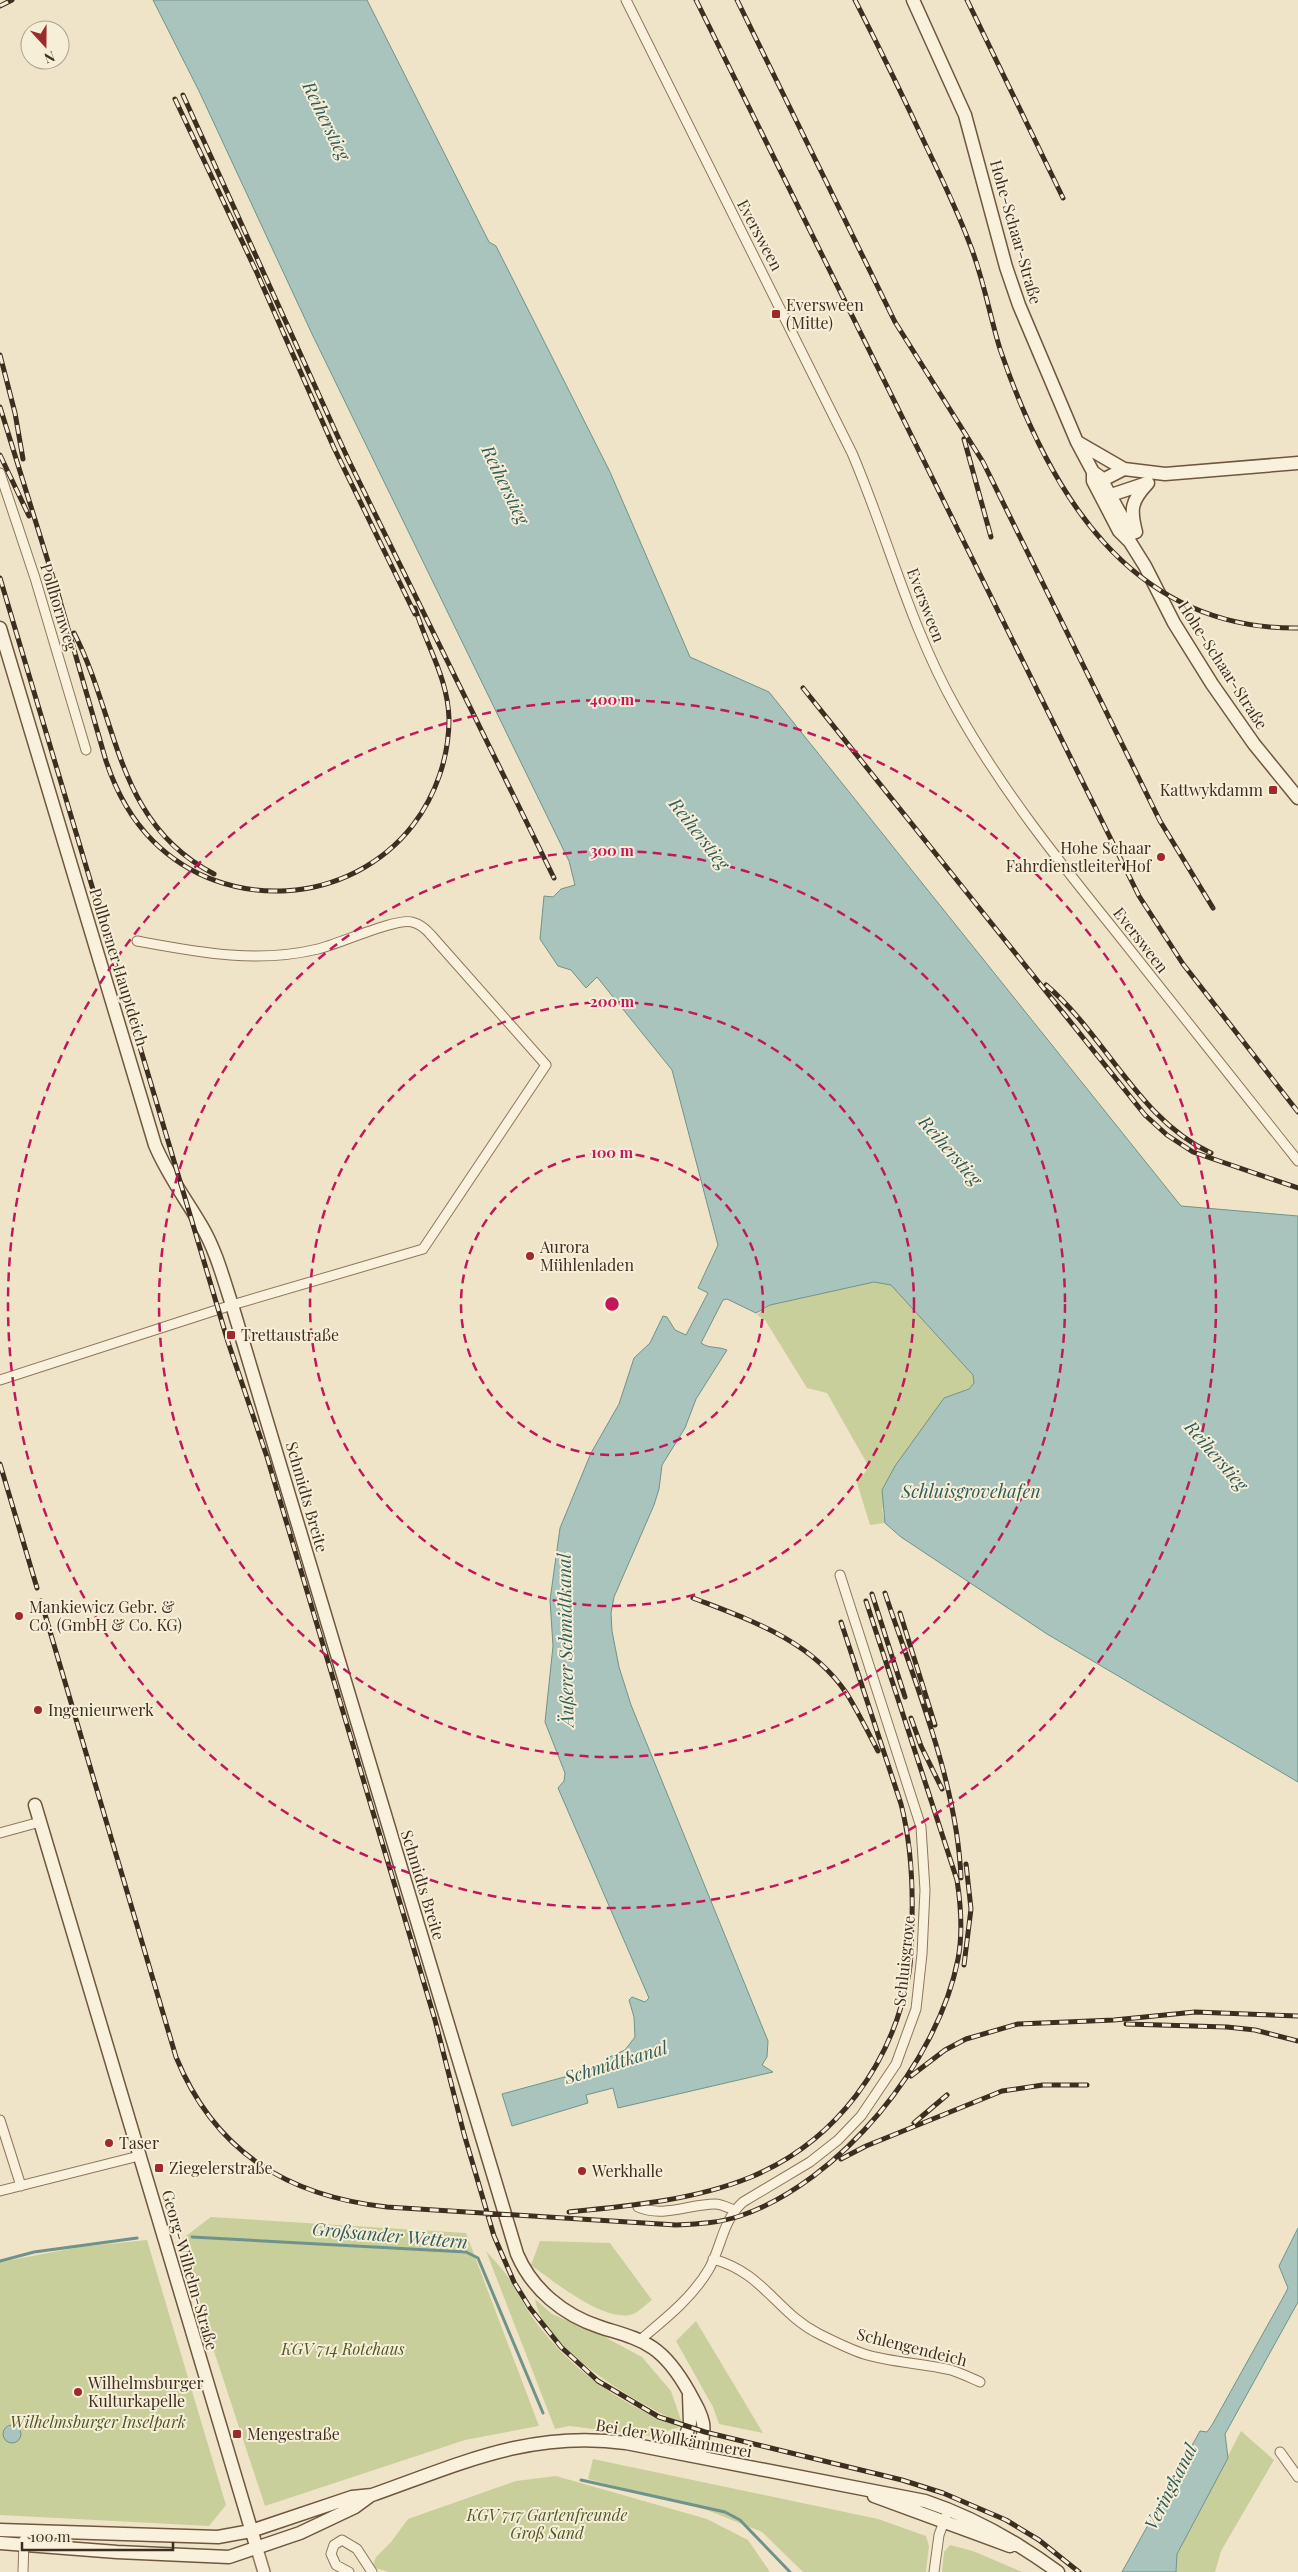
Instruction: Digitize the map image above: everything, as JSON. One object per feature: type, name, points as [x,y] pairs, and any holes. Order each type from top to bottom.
[{"type":"main road","name":"Hohe-Schaar-Straße","points":[[913,0],[965,115],[1006,268],[1039,356],[1077,442],[1106,497],[1119,530],[1130,542],[1145,566],[1174,623],[1216,690],[1254,744],[1298,798]]},
{"type":"main road","points":[[1077,442],[1124,469],[1165,474],[1298,463]]},
{"type":"main road","points":[[1096,479],[1124,469]]},
{"type":"main road","points":[[1106,497],[1148,483],[1165,474]]},
{"type":"main road","points":[[1145,566],[1132,508],[1137,495],[1148,483]]},
{"type":"main road","name":"Pollhorner Hauptdeich","points":[[0,628],[155,1145],[174,1184],[202,1226],[218,1262],[232,1305]]},
{"type":"main road","name":"Schmidts Breite","points":[[232,1305],[516,2254],[536,2286],[562,2308],[585,2321],[640,2340],[665,2359],[680,2376],[704,2424],[699,2457]]},
{"type":"main road","name":"Georg-Wilhelm-Straße","points":[[35,1806],[257,2549]]},
{"type":"main road","name":"Schmidts Breite","points":[[680,2453],[690,2423],[689,2393]]},
{"type":"main road","name":"Bei der Wollkämmerei","points":[[251,2531],[352,2498],[372,2494],[500,2450],[539,2442],[567,2439],[607,2440],[857,2489],[900,2494],[949,2509],[993,2530],[1058,2572]]},
{"type":"main road","name":"Bei der Wollkämmerei","points":[[857,2489],[943,2522],[1027,2551]]},
{"type":"main road","name":"Bei der Wollkämmerei","points":[[257,2549],[326,2522],[356,2507],[372,2494]]},
{"type":"main road","points":[[0,2530],[203,2537],[236,2535],[251,2531]]},
{"type":"main road","points":[[0,2543],[224,2557],[257,2549]]},
{"type":"street","name":"Eversween","points":[[626,0],[852,453],[872,502],[912,616],[964,722],[1001,782],[1049,849],[1298,1161]]},
{"type":"street","name":"Pollhornweg","points":[[0,473],[37,582],[86,750]]},
{"type":"street","points":[[0,1380],[232,1305],[423,1249],[546,1066],[431,934],[415,922],[400,923],[319,949],[265,957],[202,954],[137,941]]},
{"type":"street","name":"Schluisgrove","points":[[640,2340],[689,2296],[702,2279],[714,2259],[725,2226],[734,2210],[742,2202],[810,2162],[838,2140],[861,2116],[896,2064],[916,2009],[922,1954],[925,1890],[921,1827],[840,1575]]},
{"type":"street","points":[[0,1833],[40,1822]]},
{"type":"street","points":[[0,2120],[21,2186]]},
{"type":"street","points":[[0,2191],[140,2156]]},
{"type":"street","points":[[638,2207],[648,2212],[672,2211],[716,2204],[734,2210]]},
{"type":"street","name":"Schlengendeich","points":[[714,2259],[728,2263],[744,2272],[763,2286],[795,2319],[838,2343],[864,2354],[952,2370],[980,2382]]},
{"type":"street","points":[[1280,2452],[1298,2478]]},
{"type":"street","points":[[934,2572],[943,2522],[949,2509]]},
{"type":"street","points":[[24,2531],[24,2572]]},
{"type":"street","points":[[348,2572],[336,2565],[331,2554],[334,2545],[342,2540],[351,2543],[357,2549],[372,2572]]},
{"type":"street","name":"Georg-Wilhelm-Straße","points":[[257,2549],[264,2572]]},
{"type":"green space","points":[[874,1282],[891,1284],[973,1375],[975,1383],[969,1389],[944,1398],[882,1509],[885,1523],[870,1525],[857,1483],[869,1467],[827,1393],[807,1388],[765,1320],[757,1315],[770,1305]]},
{"type":"green space","name":"KGV 714 Rotehaus","points":[[211,2217],[466,2233],[539,2426],[465,2440],[265,2506],[178,2242]]},
{"type":"green space","name":"Wilhelmsburger Inselpark","points":[[147,2240],[226,2505],[209,2526],[0,2515],[0,2262],[80,2247]]},
{"type":"green space","points":[[540,2241],[610,2243],[652,2300],[633,2314],[609,2313],[595,2307],[566,2290],[531,2265]]},
{"type":"green space","points":[[486,2251],[506,2274],[530,2314],[545,2333],[578,2367],[615,2395],[657,2418],[680,2427],[651,2436],[569,2426],[555,2429]]},
{"type":"green space","points":[[535,2299],[552,2314],[601,2335],[642,2357],[671,2391],[682,2423],[664,2415],[619,2389],[573,2355],[555,2336],[541,2317]]},
{"type":"green space","points":[[696,2321],[763,2433],[719,2424],[713,2407],[676,2341]]},
{"type":"green space","points":[[1241,2431],[1274,2460],[1221,2551],[1215,2572],[1176,2572],[1177,2554]]},
{"type":"green space","points":[[593,2459],[878,2519],[926,2536],[929,2546],[926,2572],[803,2572],[762,2532],[707,2510],[588,2479]]},
{"type":"green space","name":"KGV 717 Gartenfreunde Groß Sand","points":[[556,2476],[707,2519],[748,2540],[770,2572],[389,2572],[372,2567],[376,2557],[391,2542],[408,2519],[516,2481]]},
{"type":"green space","points":[[950,2545],[973,2551],[1022,2572],[942,2572],[944,2552]]},
{"type":"water","points":[[153,0],[367,0],[489,242],[496,246],[610,472],[690,657],[769,692],[1181,1206],[1298,1216],[1298,1782],[1047,1634],[901,1537],[885,1523],[882,1490],[895,1466],[944,1398],[969,1389],[974,1383],[973,1375],[891,1285],[874,1282],[770,1305],[756,1313],[727,1299],[723,1300],[701,1343],[727,1350],[696,1399],[685,1428],[662,1465],[659,1489],[654,1505],[614,1597],[611,1613],[612,1631],[619,1667],[631,1705],[768,2041],[767,2057],[762,2065],[773,2072],[618,2108],[613,2088],[586,2095],[588,2103],[512,2126],[502,2094],[579,2073],[582,2080],[609,2072],[605,2059],[625,2050],[635,2037],[634,2017],[629,2000],[632,1997],[645,2002],[649,1998],[558,1788],[564,1781],[565,1773],[545,1722],[553,1646],[550,1600],[560,1528],[591,1453],[619,1404],[634,1358],[650,1343],[663,1316],[667,1317],[675,1330],[686,1335],[708,1293],[698,1288],[718,1245],[672,1070],[597,977],[586,988],[571,970],[558,966],[540,939],[544,896],[553,897],[561,889],[575,885],[569,861],[313,336],[199,91]]},
{"type":"water","name":"Veringkanal","points":[[1298,2228],[1298,2302],[1225,2434],[1228,2458],[1177,2554],[1176,2572],[1122,2572],[1200,2431],[1207,2432],[1212,2425],[1285,2294],[1288,2288],[1279,2266]]},
{"type":"water","points":[[12,2425],[18,2428],[21,2434],[18,2440],[12,2443],[6,2440],[3,2434],[6,2428]]},
{"type":"waterway","name":"Großsander Wettern","points":[[192,2237],[466,2252],[478,2258],[543,2413]]},
{"type":"waterway","name":"Großsander Wettern","points":[[0,2261],[34,2252],[137,2238]]},
{"type":"waterway","name":"Großsander Wettern","points":[[581,2480],[725,2512],[740,2520],[790,2572]]},
{"type":"railway","points":[[0,6],[12,0]]},
{"type":"railway","points":[[696,0],[1139,896],[1183,964],[1298,1112]]},
{"type":"railway","points":[[737,0],[895,322],[983,462],[1160,821],[1213,908]]},
{"type":"railway","points":[[855,0],[901,92],[954,206],[974,255],[1000,349],[1020,402],[1043,452],[1071,500],[1104,542],[1142,578],[1187,605],[1239,622],[1298,628]]},
{"type":"railway","points":[[967,0],[1063,198]]},
{"type":"railway","points":[[183,95],[348,459],[554,878]]},
{"type":"railway","points":[[175,99],[257,273],[334,448],[415,614]]},
{"type":"railway","points":[[0,355],[15,413],[23,459]]},
{"type":"railway","points":[[0,407],[60,600]]},
{"type":"railway","points":[[964,439],[991,537]]},
{"type":"railway","points":[[0,455],[29,516]]},
{"type":"railway","points":[[0,578],[228,1342],[267,1457],[435,2020],[464,2134],[494,2236],[514,2282],[530,2308],[561,2347],[598,2381],[659,2417],[705,2432],[902,2480],[943,2493],[1006,2520],[1039,2540],[1079,2572]]},
{"type":"railway","points":[[58,594],[106,761],[114,783],[137,823],[153,841],[183,865],[216,881],[251,889],[287,891],[322,885],[356,872],[387,852],[413,825],[428,801],[440,775],[447,747],[448,704],[441,676],[415,608]]},
{"type":"railway","points":[[74,633],[89,666],[124,767],[138,798],[157,827],[181,853],[214,874]]},
{"type":"railway","points":[[803,688],[1145,1115],[1167,1135],[1193,1152],[1298,1188]]},
{"type":"railway","points":[[1046,985],[1087,1028],[1163,1120],[1185,1138],[1211,1153]]},
{"type":"railway","points":[[0,1464],[37,1588]]},
{"type":"railway","points":[[885,1593],[933,1734],[943,1770],[952,1806],[961,1878]]},
{"type":"railway","points":[[872,1594],[905,1697]]},
{"type":"railway","points":[[693,1598],[778,1634],[816,1659],[847,1694],[878,1751]]},
{"type":"railway","points":[[41,1601],[176,2057],[192,2090],[211,2119],[234,2143],[259,2164],[287,2180],[317,2192],[351,2201],[387,2207],[676,2225],[716,2222],[740,2216],[777,2199],[813,2176],[848,2147],[879,2113],[907,2077],[930,2038],[947,1998],[958,1959],[961,1939],[957,1880],[866,1601]]},
{"type":"railway","points":[[900,1613],[935,1725]]},
{"type":"railway","points":[[569,2212],[685,2197],[730,2185],[782,2162],[810,2143],[835,2120],[875,2068],[890,2038],[901,2006],[910,1967],[912,1876],[909,1847],[901,1804],[841,1622]]},
{"type":"railway","points":[[911,1718],[921,1746],[942,1789]]},
{"type":"railway","points":[[964,1965],[971,1909],[966,1864]]},
{"type":"railway","points":[[911,2076],[945,2050],[966,2039],[1018,2024],[1114,2020],[1195,2012],[1298,2016]]},
{"type":"railway","points":[[1126,2024],[1227,2027],[1255,2030],[1298,2041]]},
{"type":"railway","points":[[841,2159],[866,2146],[1002,2091],[1043,2085],[1087,2085]]},
{"type":"railway","points":[[914,2123],[947,2095]]},
{"type":"place","name":"Eversween (Mitte)","points":[[776,314]]},
{"type":"place","name":"Kattwykdamm","points":[[1273,790]]},
{"type":"place","name":"Hohe Schaar Fahrdienstleiter Hof","points":[[1161,857]]},
{"type":"place","name":"Aurora Mühlenladen","points":[[530,1256]]},
{"type":"place","name":"Trettaustraße","points":[[231,1335]]},
{"type":"place","name":"Mankiewicz Gebr. & Co. (GmbH & Co. KG)","points":[[19,1616]]},
{"type":"place","name":"Ingenieurwerk","points":[[38,1710]]},
{"type":"place","name":"Taser","points":[[109,2143]]},
{"type":"place","name":"Ziegelerstraße","points":[[159,2168]]},
{"type":"place","name":"Werkhalle","points":[[582,2171]]},
{"type":"place","name":"Wilhelmsburger Kulturkapelle","points":[[78,2392]]},
{"type":"place","name":"Mengestraße","points":[[237,2434]]},
{"type":"water label","name":"Reiherstieg","points":[[326,121]]},
{"type":"water label","name":"Reiherstieg","points":[[505,485]]},
{"type":"water label","name":"Reiherstieg","points":[[699,834]]},
{"type":"water label","name":"Reiherstieg","points":[[950,1151]]},
{"type":"water label","name":"Reiherstieg","points":[[1216,1456]]},
{"type":"water label","name":"Schluisgrovehafen","points":[[971,1492]]},
{"type":"water label","name":"Äußerer Schmidtkanal","points":[[566,1640]]},
{"type":"water label","name":"Schmidtkanal","points":[[616,2063]]}]
